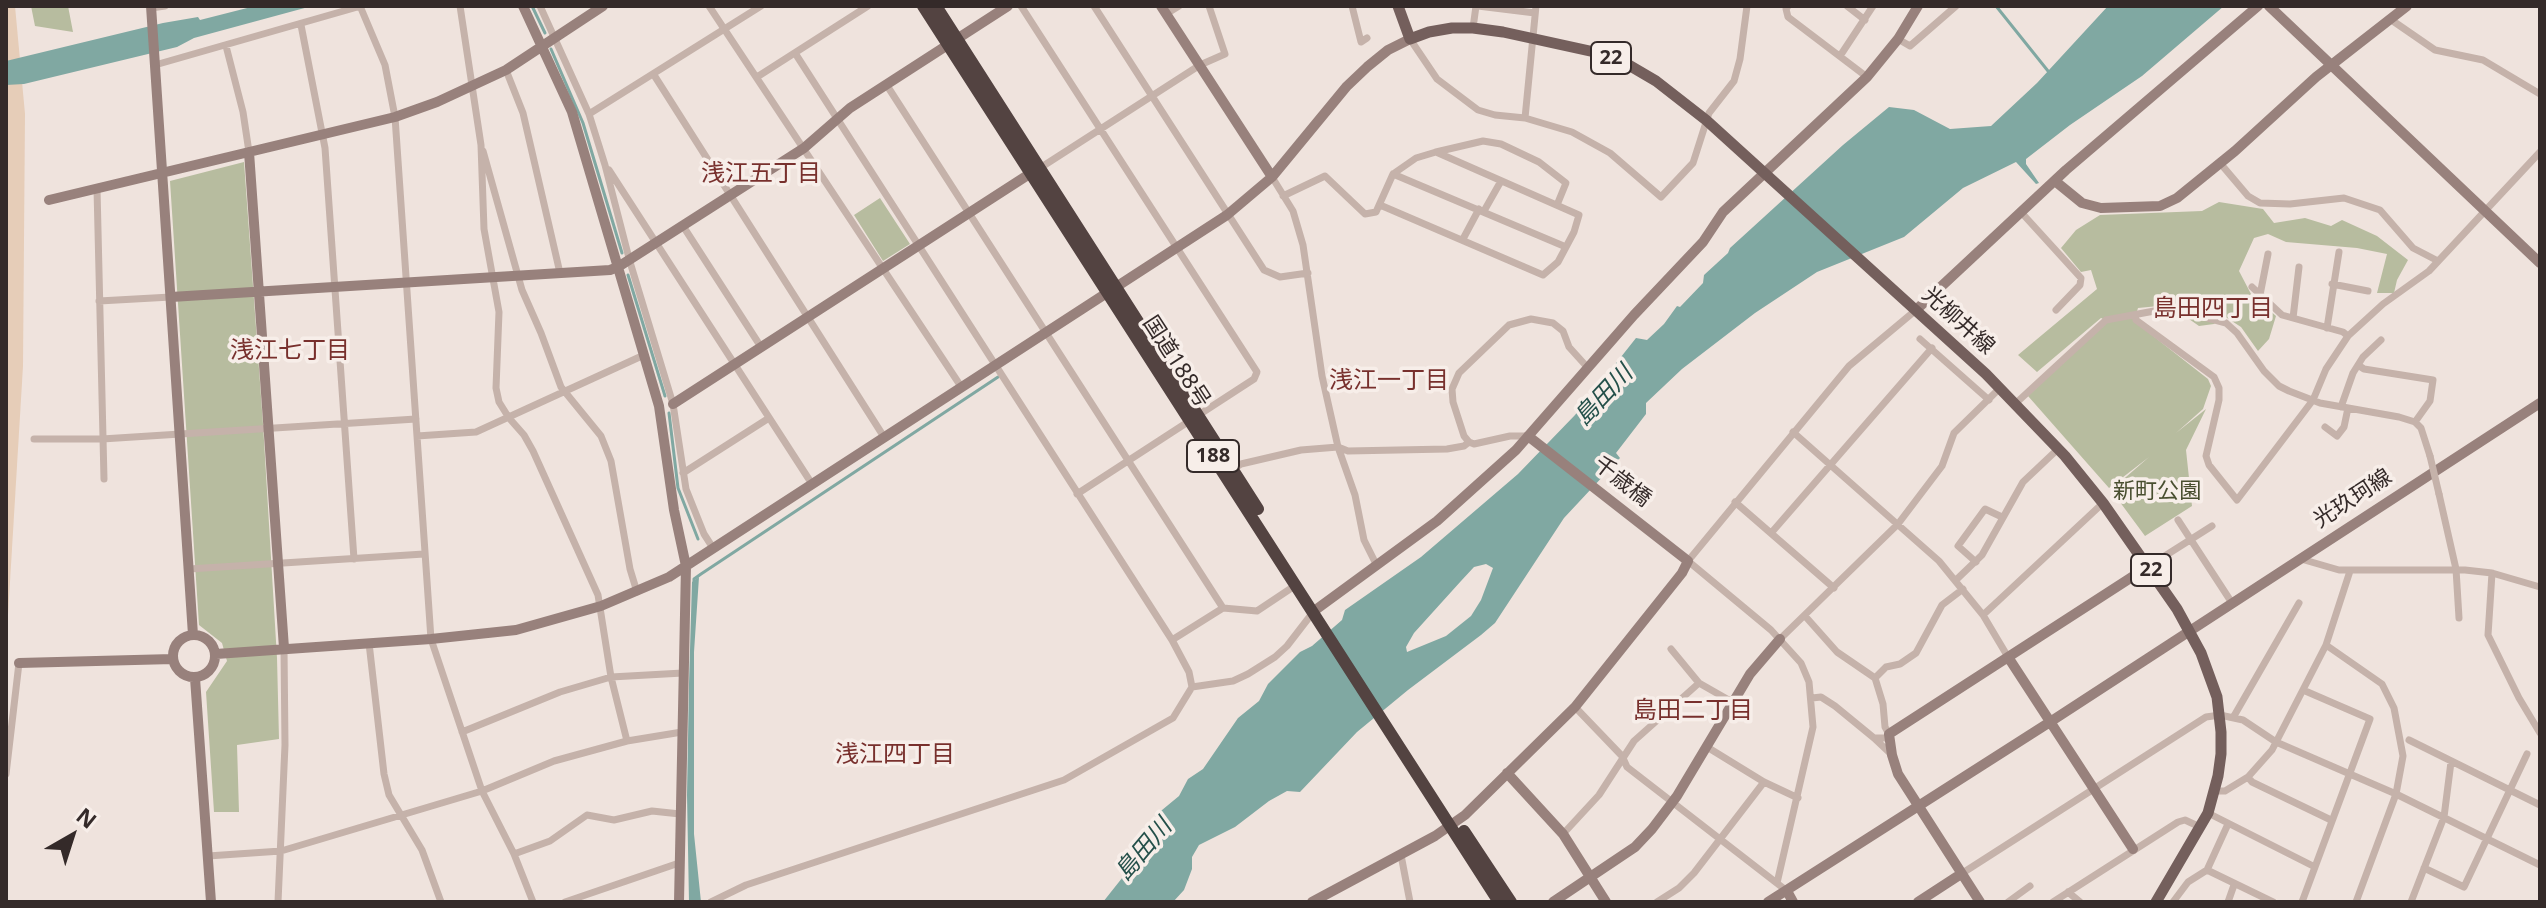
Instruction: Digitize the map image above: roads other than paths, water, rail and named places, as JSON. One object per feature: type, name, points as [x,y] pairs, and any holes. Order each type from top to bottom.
[{"type":"highway","name":"国道188号","points":[[923,6],[952,41],[1452,819],[1511,902]]},
{"type":"highway","name":"国道188号","points":[[936,6],[952,41]]},
{"type":"highway","name":"国道188号","points":[[1229,472],[1296,585],[1319,613]]},
{"type":"highway","name":"国道188号","points":[[1452,819],[1499,902]]},
{"type":"main road","points":[[1398,6],[1410,39]]},
{"type":"main road","name":"光柳井線","points":[[1410,39],[1429,32],[1473,28],[1531,37],[1572,46],[1627,64],[1656,81],[1775,181],[2000,388],[2059,448],[2149,566],[2190,632],[2210,674],[2220,715],[2221,754],[2208,813],[2156,902]]},
{"type":"street","points":[[165,6],[151,7],[193,635]]},
{"type":"street","points":[[155,59],[226,46],[360,6],[385,65],[395,117],[431,639],[482,791],[514,854],[533,902]]},
{"type":"street","points":[[460,6],[481,145],[484,229],[500,322],[494,373],[499,402],[533,451],[601,606],[611,677],[627,741]]},
{"type":"street","points":[[523,6],[572,112],[659,406],[674,510],[686,566],[679,902]]},
{"type":"street","points":[[540,6],[589,114],[673,404],[690,500],[713,548]]},
{"type":"street","points":[[49,200],[395,117],[474,87],[506,70],[603,6]]},
{"type":"street","points":[[709,6],[962,388]]},
{"type":"street","points":[[589,114],[761,6]]},
{"type":"street","points":[[849,6],[855,14]]},
{"type":"street","points":[[757,77],[868,6]]},
{"type":"street","points":[[99,301],[618,267],[804,148],[886,84],[1008,6]]},
{"type":"street","points":[[1021,6],[1257,372],[1254,379],[1077,494]]},
{"type":"street","points":[[1094,6],[1227,215],[1268,273],[1280,277],[1308,273]]},
{"type":"street","points":[[1179,6],[1164,10],[1293,211],[1303,245],[1322,376],[1338,447],[1355,495],[1364,540],[1377,566]]},
{"type":"street","points":[[659,406],[673,404],[1200,65],[1225,54],[1209,6]]},
{"type":"street","points":[[1352,6],[1361,42],[1367,38]]},
{"type":"street","points":[[1473,28],[1477,6],[1535,10],[1525,118]]},
{"type":"street","points":[[216,654],[516,630],[601,606],[637,592],[686,566],[1227,215],[1272,177],[1347,86],[1388,50],[1410,39],[1437,79],[1478,110],[1548,123],[1593,142],[1661,197],[1693,163],[1706,120],[1734,81],[1747,6]]},
{"type":"street","points":[[1788,6],[1788,17],[1867,77]]},
{"type":"street","points":[[1847,6],[1865,20]]},
{"type":"street","points":[[1840,56],[1873,6]]},
{"type":"street","points":[[1192,687],[1233,681],[1287,646],[1319,613],[1437,521],[1532,438],[1588,368],[1703,242],[1723,212],[1867,77],[1898,39],[1918,6]]},
{"type":"street","points":[[1898,39],[1910,46],[1956,6]]},
{"type":"street","points":[[1312,902],[1331,897],[1401,855],[1452,819],[1507,773],[1575,707],[1682,573],[1685,558],[1849,366],[1973,260],[2020,211],[2258,6]]},
{"type":"street","points":[[2269,6],[2540,263]]},
{"type":"street","points":[[2055,181],[2088,206],[2101,208],[2160,206],[2177,198],[2331,65],[2407,6]]},
{"type":"street","points":[[2390,19],[2435,50],[2483,60],[2540,94]]},
{"type":"street","points":[[301,25],[323,134],[354,559]]},
{"type":"street","points":[[226,46],[243,112],[249,152],[280,564],[285,736],[278,902]]},
{"type":"street","points":[[711,902],[746,885],[1064,780],[1173,718],[1192,687],[1189,672],[1172,640],[795,53]]},
{"type":"street","points":[[506,70],[523,113],[560,273]]},
{"type":"street","points":[[654,75],[884,437]]},
{"type":"street","points":[[886,84],[1223,608]]},
{"type":"street","points":[[1283,196],[1325,176],[1365,214],[1376,212],[1393,174],[1416,158],[1483,141],[1501,144],[1539,162],[1566,183],[1557,205]]},
{"type":"street","points":[[481,145],[522,290],[564,392],[601,436],[611,461],[637,592]]},
{"type":"street","points":[[1380,205],[1543,275],[1558,262],[1579,215],[1436,152]]},
{"type":"street","points":[[2135,315],[2136,320],[2214,377],[2219,388],[2219,400],[2206,456],[2209,465],[2237,500],[2313,400],[2326,369],[2348,336],[2438,261],[2540,152]]},
{"type":"street","points":[[2220,163],[2248,196],[2260,203],[2290,204],[2344,198],[2380,210],[2413,248],[2438,261]]},
{"type":"street","points":[[605,165],[812,484]]},
{"type":"street","points":[[1393,174],[1566,247]]},
{"type":"street","points":[[1463,239],[1501,181]]},
{"type":"street","points":[[97,189],[104,479]]},
{"type":"street","points":[[2020,211],[2081,278],[2080,285],[2056,310]]},
{"type":"street","points":[[683,226],[761,347]]},
{"type":"street","points":[[2327,328],[2339,252]]},
{"type":"street","points":[[2260,295],[2268,254]]},
{"type":"street","points":[[2293,318],[2299,267]]},
{"type":"street","points":[[2332,284],[2368,291]]},
{"type":"street","points":[[2252,287],[2275,311],[2348,336]]},
{"type":"street","points":[[2015,404],[2098,325],[2116,317],[2165,309],[2226,323],[2279,386],[2313,400],[2399,417],[2415,422],[2421,428],[2456,569],[2459,618]]},
{"type":"street","points":[[1532,438],[1510,436],[1474,444],[1469,442],[1460,425],[1452,389],[1459,373],[1509,325],[1515,321],[1539,319],[1553,323],[1563,331],[1569,347],[1588,368]]},
{"type":"street","points":[[1920,339],[1989,400]]},
{"type":"street","points":[[2325,427],[2337,436],[2344,427],[2344,408],[2358,365],[2381,340]]},
{"type":"street","points":[[1772,532],[1932,348]]},
{"type":"street","points":[[417,436],[461,435],[509,418],[644,355]]},
{"type":"street","points":[[2358,365],[2364,369],[2433,380],[2430,401],[2415,422]]},
{"type":"street","points":[[1553,902],[1635,847],[1672,804],[1750,674],[1780,639],[1898,524],[1942,466],[1954,433],[2000,388]]},
{"type":"street","name":"光玖珂線","points":[[1768,902],[2540,403]]},
{"type":"street","points":[[683,473],[769,418]]},
{"type":"street","points":[[34,439],[102,439],[416,419]]},
{"type":"street","points":[[1793,432],[1898,524],[1956,580],[1983,615],[2133,849]]},
{"type":"street","name":"千歳橋","points":[[1532,438],[1685,558]]},
{"type":"street","points":[[1229,472],[1241,464],[1301,450],[1338,447],[1348,451],[1447,449],[1469,442]]},
{"type":"street","points":[[1956,580],[1982,555],[2023,482],[2059,448]]},
{"type":"street","points":[[1735,502],[1834,588]]},
{"type":"street","points":[[1983,615],[2103,503]]},
{"type":"street","points":[[1976,562],[1958,546],[1985,509],[2002,517]]},
{"type":"street","points":[[2178,520],[2232,603]]},
{"type":"street","points":[[1874,738],[1888,736],[2212,526]]},
{"type":"street","points":[[189,569],[424,554]]},
{"type":"street","points":[[1685,558],[1780,639],[1801,663],[1812,698],[1813,727],[1777,883]]},
{"type":"street","points":[[2299,559],[2350,571],[2456,569],[2492,573],[2540,587]]},
{"type":"street","points":[[2214,791],[2225,791],[2248,777],[2276,742],[2326,645],[2350,571]]},
{"type":"street","points":[[2492,573],[2488,635],[2540,733]]},
{"type":"street","points":[[1172,640],[1223,608],[1257,611],[1296,585]]},
{"type":"street","points":[[1875,678],[1886,667],[1900,664],[1916,653],[1942,605],[1963,589]]},
{"type":"street","points":[[2234,716],[2299,603]]},
{"type":"street","points":[[1805,616],[1837,652],[1875,678],[1898,774],[1980,902]]},
{"type":"street","points":[[193,635],[209,641],[216,654],[212,669],[195,678],[183,675],[173,659],[180,640],[193,635]]},
{"type":"street","points":[[369,643],[389,795],[422,850],[441,902]]},
{"type":"street","points":[[2326,645],[2382,684],[2394,708],[2403,756],[2396,794],[2356,902]]},
{"type":"street","points":[[1671,649],[1699,683],[1734,703]]},
{"type":"street","points":[[6,774],[19,663],[173,659]]},
{"type":"street","points":[[462,732],[560,692],[611,677],[683,673]]},
{"type":"street","points":[[195,678],[211,902]]},
{"type":"street","points":[[1563,834],[1599,795],[1634,741],[1699,683]]},
{"type":"street","points":[[2302,902],[2370,719],[2303,690]]},
{"type":"street","points":[[1812,698],[1821,697],[1835,706],[1892,755]]},
{"type":"street","points":[[1575,707],[1622,756],[1627,767],[1787,891],[1793,902]]},
{"type":"street","points":[[1918,902],[2206,717],[2220,715],[2234,716],[2276,742],[2396,794],[2540,865]]},
{"type":"street","points":[[208,856],[281,851],[482,791],[554,761],[627,741],[682,732]]},
{"type":"street","points":[[2409,740],[2540,805]]},
{"type":"street","points":[[1707,747],[1764,782],[1798,798]]},
{"type":"street","points":[[2424,868],[2464,887],[2527,754]]},
{"type":"street","points":[[2411,902],[2444,817],[2451,762]]},
{"type":"street","points":[[1507,773],[1563,834],[1606,902]]},
{"type":"street","points":[[2248,777],[2252,782],[2331,820]]},
{"type":"street","points":[[1657,902],[1687,880],[1764,782]]},
{"type":"street","points":[[514,854],[550,841],[587,815],[614,820],[652,811],[680,814]]},
{"type":"street","points":[[2208,813],[2315,867]]},
{"type":"street","points":[[2053,902],[2178,822],[2185,820],[2200,827]]},
{"type":"street","points":[[2173,902],[2188,882],[2207,870],[2228,824]]},
{"type":"street","points":[[1401,855],[1410,902]]},
{"type":"street","points":[[565,902],[679,863]]},
{"type":"street","points":[[2207,870],[2273,902]]},
{"type":"street","points":[[2228,902],[2234,885]]},
{"type":"street","points":[[2008,902],[2030,886]]},
{"type":"street","points":[[2068,892],[2080,902]]},
{"type":"water","points":[[255,6],[312,6],[194,38],[177,47],[24,84],[6,85],[6,61],[163,23],[198,17],[200,20]]},
{"type":"water","name":"島田川","points":[[2108,6],[2224,6],[2142,76],[2026,159],[2039,183],[2036,184],[2016,162],[1963,188],[1904,237],[1817,272],[1755,313],[1682,369],[1646,403],[1646,414],[1616,453],[1620,458],[1564,518],[1495,623],[1357,732],[1300,792],[1287,791],[1235,827],[1199,845],[1192,857],[1192,869],[1184,890],[1173,902],[1103,902],[1134,863],[1133,854],[1156,815],[1179,796],[1188,779],[1203,769],[1238,718],[1259,701],[1268,684],[1300,652],[1312,646],[1342,620],[1345,610],[1421,557],[1518,474],[1575,415],[1636,338],[1647,340],[1677,306],[1680,307],[1703,283],[1704,275],[1730,248],[1843,145],[1889,107],[1914,110],[1950,129],[1991,126],[2037,83]],"holes":[[[1486,564],[1493,568],[1481,600],[1471,616],[1446,636],[1407,652],[1406,647],[1414,633],[1474,567]]]},
{"type":"water","points":[[699,577],[694,652],[694,834],[701,902],[689,902],[687,795],[692,582]]},
{"type":"waterway","points":[[532,6],[545,33]]},
{"type":"waterway","points":[[1996,6],[2048,71]]},
{"type":"waterway","points":[[551,49],[583,123],[622,253]]},
{"type":"waterway","points":[[628,275],[665,396]]},
{"type":"waterway","points":[[694,582],[701,574],[998,377]]},
{"type":"waterway","points":[[669,413],[678,488],[698,539]]},
{"type":"district","name":"浅江五丁目","points":[[761,174]]},
{"type":"district","name":"島田四丁目","points":[[2213,309]]},
{"type":"district","name":"浅江七丁目","points":[[290,351]]},
{"type":"district","name":"浅江一丁目","points":[[1389,381]]},
{"type":"district","name":"島田二丁目","points":[[1693,711]]},
{"type":"district","name":"浅江四丁目","points":[[895,755]]},
{"type":"park label","name":"新町公園","points":[[2157,492]]}]
